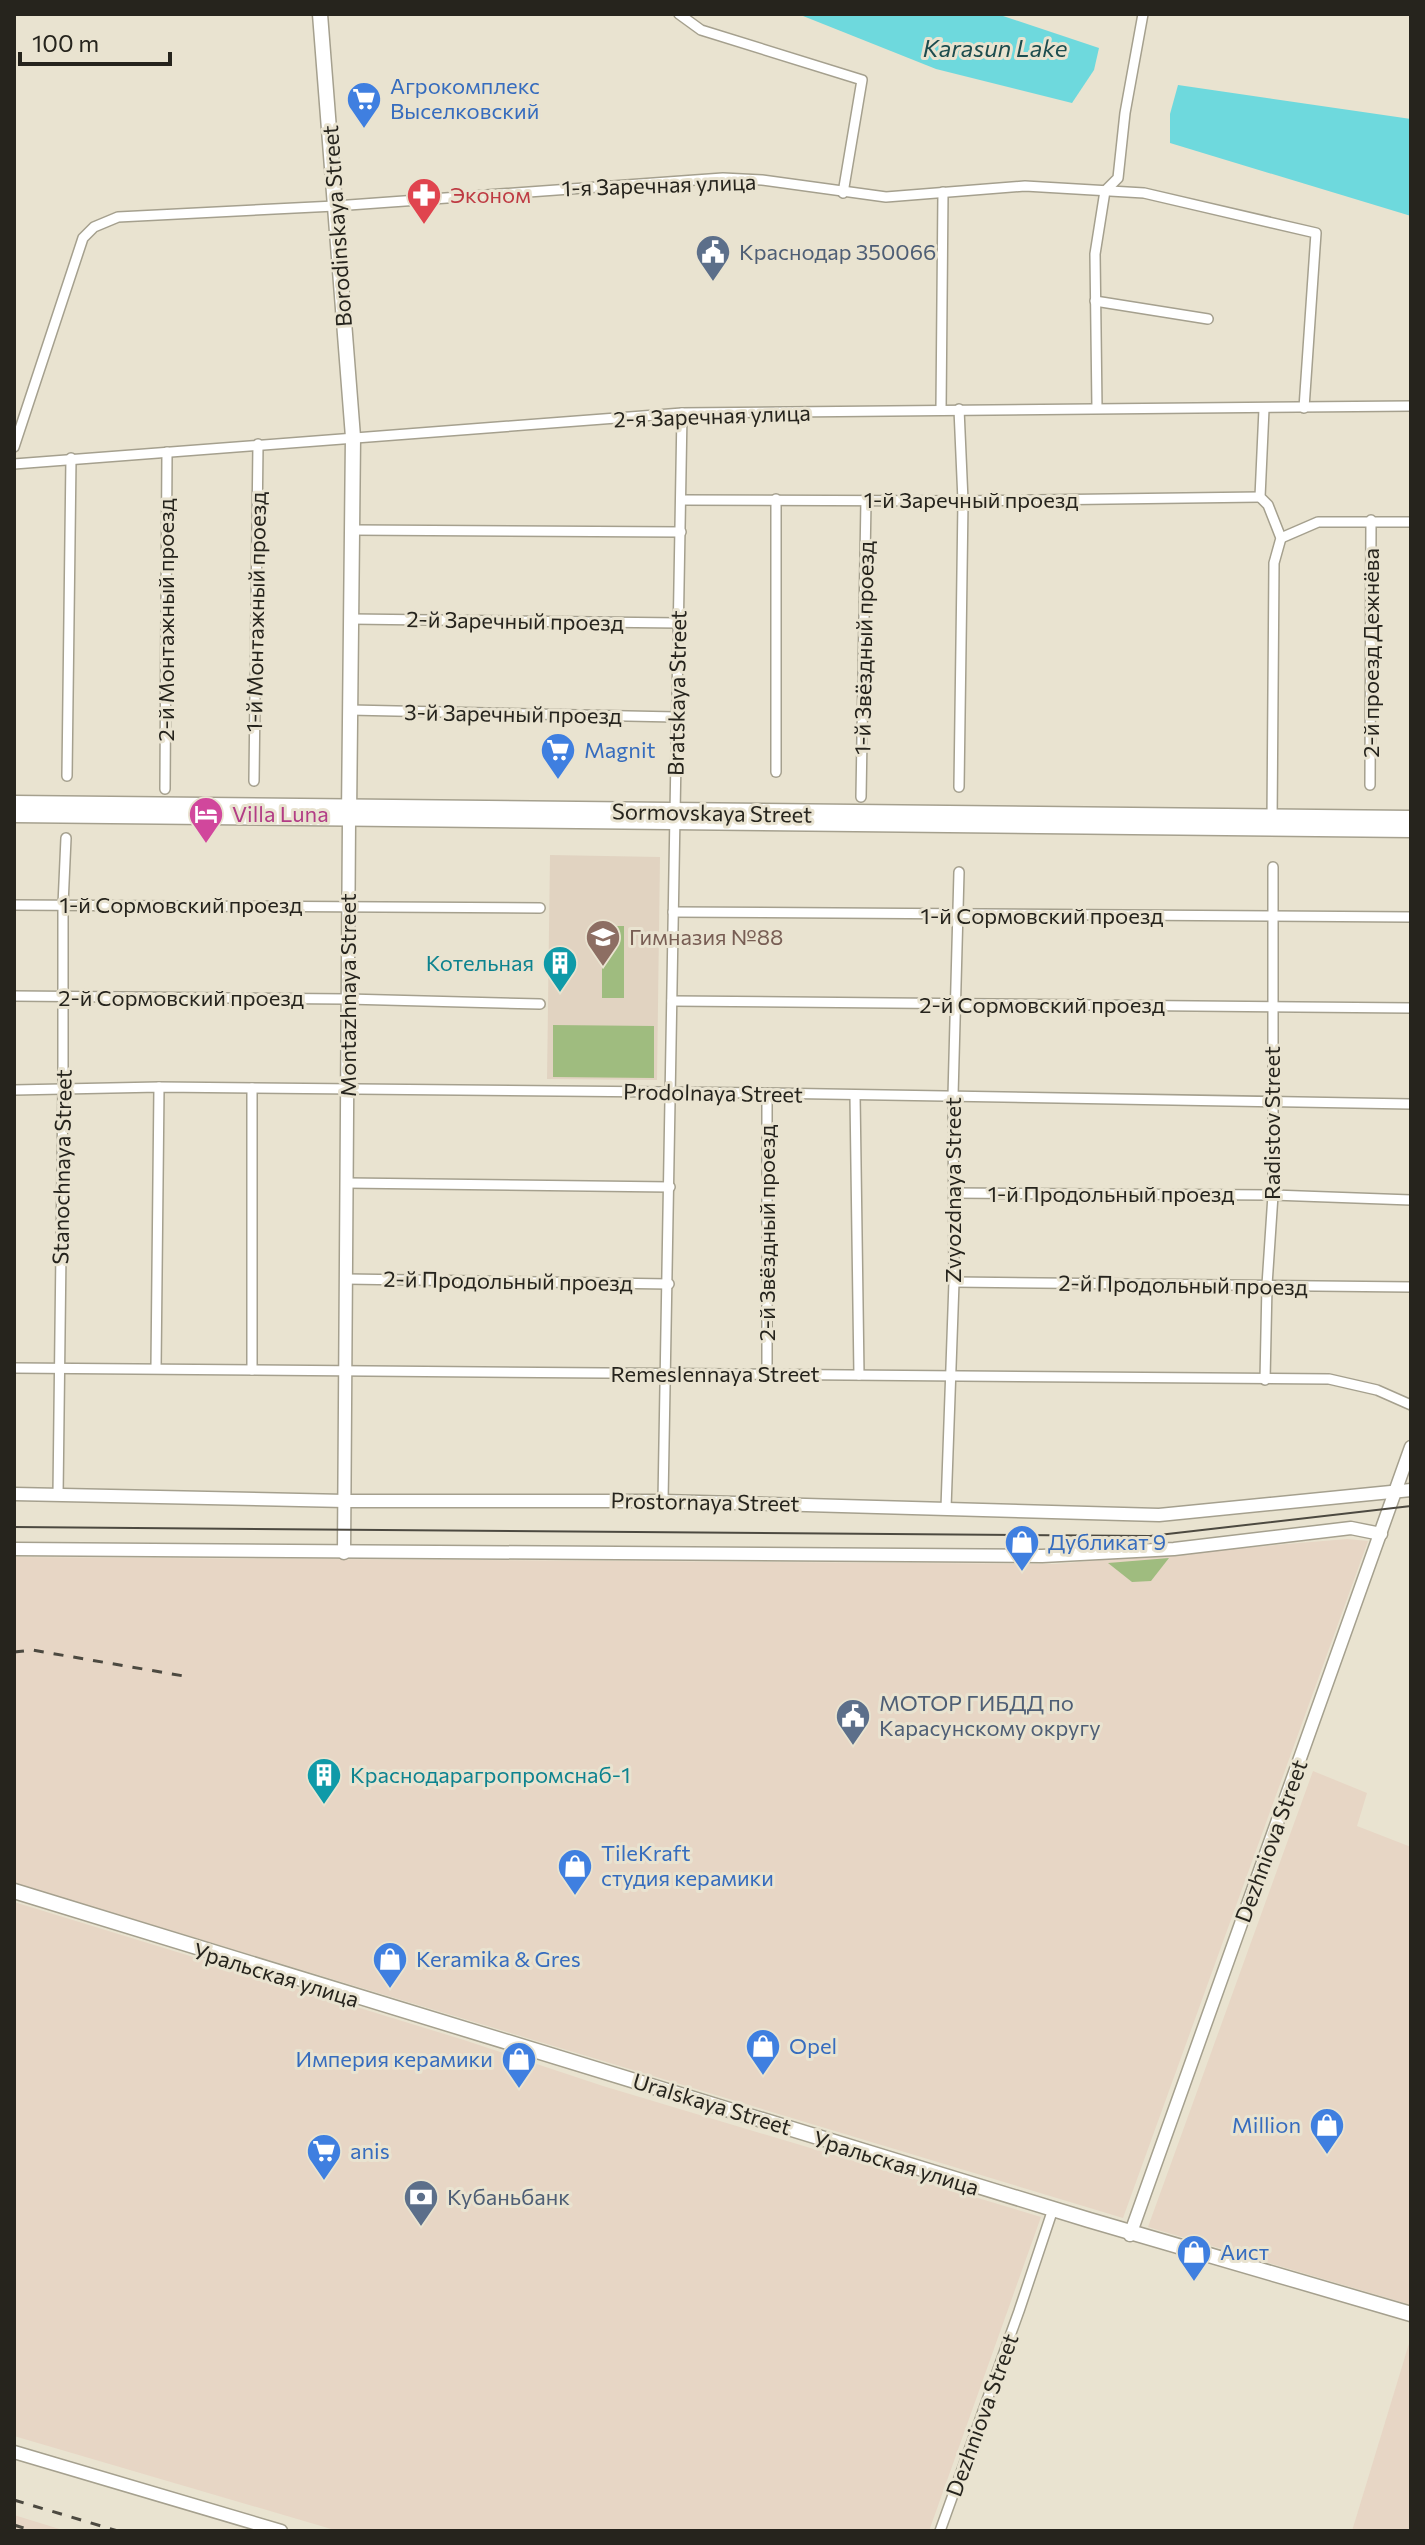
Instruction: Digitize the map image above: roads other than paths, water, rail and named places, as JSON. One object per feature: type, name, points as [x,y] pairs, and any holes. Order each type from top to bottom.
[{"type":"main road","name":"Borodinskaya Street","points":[[320,14],[353,437]]},
{"type":"main road","name":"Montazhnaya Street","points":[[349,814],[353,437]]},
{"type":"main road","name":"Sormovskaya Street","points":[[14,803],[349,814]]},
{"type":"main road","name":"Sormovskaya Street","points":[[14,815],[349,814],[1273,823],[1411,830]]},
{"type":"main road","name":"Sormovskaya Street","points":[[1273,823],[1411,818]]},
{"type":"main road","name":"Uralskaya Street","points":[[14,1893],[1131,2234],[1411,2315]]},
{"type":"street","points":[[679,14],[701,30],[862,80],[843,193]]},
{"type":"street","points":[[1097,408],[1095,254],[1105,191],[1118,178],[1125,113],[1143,14]]},
{"type":"street","name":"1-я Заречная улица","points":[[14,447],[83,238],[94,227],[118,217],[335,206],[723,178],[762,180],[886,197],[1025,186],[1144,193],[1316,233],[1304,408]]},
{"type":"street","points":[[941,410],[943,192]]},
{"type":"street","points":[[1095,301],[1208,319]]},
{"type":"street","name":"2-я Заречная улица","points":[[14,464],[682,413],[1411,406]]},
{"type":"street","points":[[959,409],[963,501],[959,787]]},
{"type":"street","points":[[1264,409],[1260,497],[1268,505],[1281,538],[1274,563],[1273,823]]},
{"type":"street","name":"Bratskaya Street","points":[[663,1501],[682,413]]},
{"type":"street","name":"1-й Монтажный проезд","points":[[254,781],[258,444]]},
{"type":"street","name":"2-й Монтажный проезд","points":[[165,789],[167,452]]},
{"type":"street","points":[[67,776],[71,458]]},
{"type":"street","name":"1-й Заречный проезд","points":[[682,500],[963,501],[1260,497]]},
{"type":"street","points":[[776,499],[776,772]]},
{"type":"street","name":"1-й Звёздный проезд","points":[[861,797],[866,500]]},
{"type":"street","name":"2-й проезд Дежнёва","points":[[1370,785],[1371,520]]},
{"type":"street","points":[[1281,538],[1318,522],[1411,522]]},
{"type":"street","points":[[352,530],[681,532]]},
{"type":"street","name":"2-й Заречный проезд","points":[[351,619],[679,623]]},
{"type":"street","name":"3-й Заречный проезд","points":[[350,710],[676,717]]},
{"type":"street","name":"Montazhnaya Street","points":[[344,1553],[349,814]]},
{"type":"street","name":"Stanochnaya Street","points":[[58,1495],[66,838]]},
{"type":"street","name":"Radistov Street","points":[[1265,1380],[1273,1195],[1273,867]]},
{"type":"street","name":"Zvyozdnaya Street","points":[[946,1508],[954,1282],[953,1096],[959,872]]},
{"type":"street","name":"1-й Сормовский проезд","points":[[14,905],[540,908]]},
{"type":"street","name":"1-й Сормовский проезд","points":[[673,912],[1411,917]]},
{"type":"street","name":"2-й Сормовский проезд","points":[[14,996],[540,1004]]},
{"type":"street","name":"2-й Сормовский проезд","points":[[672,1001],[1411,1008]]},
{"type":"street","points":[[156,1368],[159,1087]]},
{"type":"street","name":"Prodolnaya Street","points":[[14,1090],[159,1087],[767,1093],[1411,1104]]},
{"type":"street","points":[[252,1088],[252,1370]]},
{"type":"street","name":"2-й Звёздный проезд","points":[[767,1093],[767,1373]]},
{"type":"street","points":[[855,1095],[859,1375]]},
{"type":"street","points":[[347,1183],[670,1187]]},
{"type":"street","name":"1-й Продольный проезд","points":[[954,1193],[1273,1195],[1411,1200]]},
{"type":"street","name":"2-й Продольный проезд","points":[[346,1279],[669,1284]]},
{"type":"street","name":"2-й Продольный проезд","points":[[954,1282],[1411,1287]]},
{"type":"street","name":"Remeslennaya Street","points":[[14,1368],[1329,1379],[1355,1383],[1411,1405]]},
{"type":"street","name":"Dezhniova Street","points":[[1131,2234],[1411,1447]]},
{"type":"street","name":"Prostornaya Street","points":[[14,1494],[345,1501],[663,1501],[1159,1515],[1411,1490]]},
{"type":"street","points":[[14,1549],[1042,1556],[1174,1549],[1351,1528],[1381,1534]]},
{"type":"street","name":"Dezhniova Street","points":[[940,2531],[1053,2210]]},
{"type":"street","points":[[14,2452],[281,2531]]},
{"type":"water","name":"Karasun Lake","points":[[798,14],[997,14],[1099,48],[1094,70],[1072,103],[936,69]]},
{"type":"water","points":[[1178,85],[1411,119],[1411,216],[1170,143],[1170,114]]},
{"type":"tram line","points":[[14,1527],[1150,1536],[1411,1506]]},
{"type":"railway","points":[[14,1652],[32,1650],[184,1676]]},
{"type":"railway","points":[[14,2500],[118,2531]]},
{"type":"railway","points":[[14,2525],[33,2531]]},
{"type":"place","name":"Агрокомплекс Выселковский","points":[[364,130]]},
{"type":"place","name":"Эконом","points":[[424,226]]},
{"type":"place","name":"Краснодар 350066","points":[[713,283]]},
{"type":"place","name":"Magnit","points":[[558,781]]},
{"type":"place","name":"Villa Luna","points":[[206,845]]},
{"type":"place","name":"Гимназия №88","points":[[603,968]]},
{"type":"place","name":"Котельная","points":[[560,994]]},
{"type":"place","name":"Дубликат 9","points":[[1022,1573]]},
{"type":"place","name":"МОТОР ГИБДД по Карасунскому округу","points":[[853,1747]]},
{"type":"place","name":"Краснодарагропромснаб-1","points":[[324,1806]]},
{"type":"place","name":"TileKraft студия керамики","points":[[575,1897]]},
{"type":"place","name":"Keramika & Gres","points":[[390,1990]]},
{"type":"place","name":"Opel","points":[[763,2077]]},
{"type":"place","name":"Империя керамики","points":[[519,2090]]},
{"type":"place","name":"Million","points":[[1327,2156]]},
{"type":"place","name":"anis","points":[[324,2182]]},
{"type":"place","name":"Кубаньбанк","points":[[421,2228]]},
{"type":"place","name":"Аист","points":[[1194,2283]]}]
